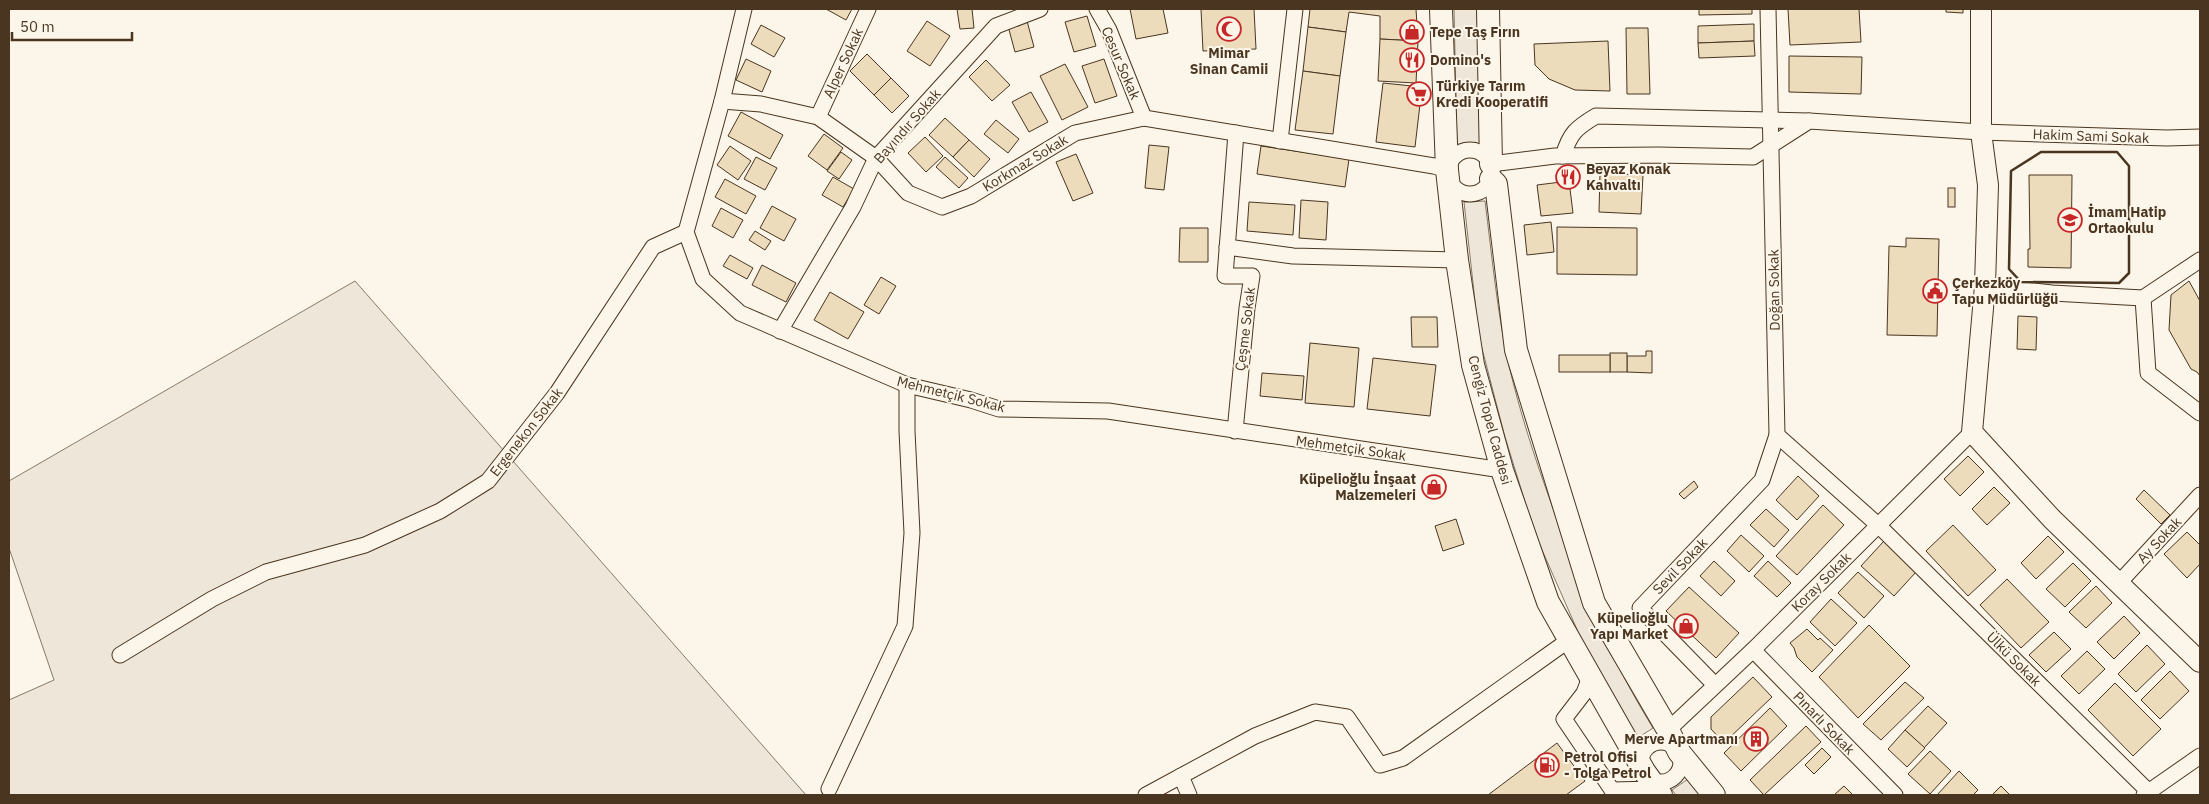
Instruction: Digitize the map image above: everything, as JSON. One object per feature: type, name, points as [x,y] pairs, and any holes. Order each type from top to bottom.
[{"type":"main road","name":"Cengiz Topel Caddesi","points":[[1441,9],[1447,170],[1457,260],[1473,365],[1502,470],[1548,602],[1653,785]]},
{"type":"main road","points":[[1488,9],[1491,172],[1496,184],[1516,350],[1594,603],[1679,752],[1714,795]]},
{"type":"street","points":[[686,232],[722,101],[744,9]]},
{"type":"street","name":"Alper Sokak","points":[[818,117],[868,9]]},
{"type":"street","name":"Bayındır Sokak","points":[[780,330],[853,207],[876,158],[996,26],[1040,9]]},
{"type":"street","name":"Cesur Sokak","points":[[1097,9],[1109,30],[1144,118]]},
{"type":"street","points":[[1280,141],[1294,9]]},
{"type":"street","name":"Doğan Sokak","points":[[1768,9],[1777,435]]},
{"type":"street","points":[[1981,9],[1981,132],[1988,186],[1985,286],[1972,432],[2052,519],[2200,662]]},
{"type":"street","name":"Korkmaz Sokak","points":[[722,101],[761,104],[818,117],[876,158],[908,193],[942,207],[971,196],[1075,133],[1144,118],[1434,166],[1447,170]]},
{"type":"street","name":"Hakim Sami Sokak","points":[[1563,156],[1569,137],[1580,125],[1596,116],[1809,121],[1981,132],[2167,138],[2200,137]]},
{"type":"street","points":[[1491,172],[1563,156],[1658,155],[1753,158],[1809,121]]},
{"type":"street","name":"Çeşme Sokak","points":[[1235,431],[1252,276],[1225,276],[1236,133]]},
{"type":"street","points":[[1468,150],[1482,153],[1491,172],[1483,190],[1469,194],[1456,189],[1451,183],[1447,170],[1455,156],[1468,150]]},
{"type":"street","name":"Mehmetçik Sokak","points":[[686,232],[703,279],[740,313],[907,385],[971,400],[999,409],[1108,411],[1502,470]]},
{"type":"street","name":"Ergenekon Sokak","points":[[120,655],[212,599],[266,572],[365,546],[440,511],[488,481],[557,393],[653,247],[686,232]]},
{"type":"street","points":[[1227,247],[1293,256],[1457,260]]},
{"type":"street","points":[[1985,286],[2052,293],[2143,298],[2200,260]]},
{"type":"street","points":[[2143,298],[2148,373],[2200,412]]},
{"type":"street","points":[[830,788],[905,626],[912,533],[907,431],[907,385]]},
{"type":"street","name":"Koray Sokak","points":[[1668,730],[1753,650],[1972,432]]},
{"type":"street","points":[[1777,435],[1878,526]]},
{"type":"street","name":"Sevil Sokak","points":[[1715,685],[1640,608],[1762,480],[1777,435]]},
{"type":"street","name":"Ay Sokak","points":[[2118,584],[2200,495]]},
{"type":"street","name":"Ülkü Sokak","points":[[1878,526],[2146,794]]},
{"type":"street","points":[[1146,795],[1256,736],[1315,712],[1347,718],[1380,765],[1403,758],[1569,640]]},
{"type":"street","name":"Pınarlı Sokak","points":[[1753,650],[1895,795]]},
{"type":"street","points":[[1590,677],[1584,693],[1564,718],[1612,790],[1653,785]]},
{"type":"street","points":[[1653,785],[1642,758],[1649,746],[1662,742],[1675,746],[1679,752],[1682,764],[1676,776],[1671,780],[1659,782],[1647,776],[1653,785]]},
{"type":"street","points":[[2146,794],[2200,756]]},
{"type":"street","points":[[1181,776],[1189,795]]},
{"type":"shaded area","points":[[1454,9],[1477,9],[1482,145],[1457,147]]},
{"type":"shaded area","points":[[1485,201],[1505,346],[1533,450],[1560,530],[1595,617],[1622,674],[1653,728],[1633,741],[1612,709],[1535,534],[1505,437],[1479,337],[1464,202]]},
{"type":"shaded area","points":[[355,281],[806,795],[9,795],[9,700],[54,680],[9,548],[9,481]]},
{"type":"shaded area","points":[[1688,779],[1701,795],[1676,795],[1672,790]]},
{"type":"building","points":[[826,9],[852,9],[846,20]]},
{"type":"building","points":[[957,9],[972,9],[974,28],[960,29]]},
{"type":"building","points":[[1130,9],[1163,9],[1168,33],[1136,39]]},
{"type":"building","name":"Mimar Sinan Camii","points":[[1201,9],[1254,9],[1256,49],[1203,51]]},
{"type":"building","points":[[1310,9],[1416,9],[1418,41],[1380,39],[1380,16],[1349,12],[1346,32],[1308,27]]},
{"type":"building","points":[[1699,9],[1752,9],[1752,14],[1699,15]]},
{"type":"building","points":[[1788,9],[1859,9],[1861,42],[1790,45]]},
{"type":"building","points":[[1946,9],[1963,9],[1963,13],[1946,12]]},
{"type":"building","points":[[1087,16],[1096,46],[1074,52],[1065,22]]},
{"type":"building","points":[[927,21],[950,36],[930,66],[907,51]]},
{"type":"building","points":[[1027,21],[1034,47],[1015,52],[1008,26]]},
{"type":"building","points":[[1754,24],[1754,41],[1698,43],[1698,26]]},
{"type":"building","points":[[761,25],[785,38],[774,57],[751,44]]},
{"type":"building","points":[[1308,27],[1346,32],[1340,76],[1303,71]]},
{"type":"building","points":[[1626,28],[1648,28],[1650,94],[1627,94]]},
{"type":"building","points":[[1380,39],[1418,41],[1416,83],[1378,81]]},
{"type":"building","points":[[1608,41],[1610,91],[1575,90],[1549,79],[1535,65],[1534,44]]},
{"type":"building","points":[[1754,41],[1755,56],[1699,58],[1698,43]]},
{"type":"building","points":[[867,54],[891,78],[874,95],[850,71]]},
{"type":"building","points":[[1789,56],[1862,57],[1861,94],[1789,92]]},
{"type":"building","points":[[746,59],[771,71],[762,92],[736,80]]},
{"type":"building","points":[[1104,59],[1117,96],[1095,103],[1082,66]]},
{"type":"building","points":[[986,60],[1010,85],[992,101],[969,77]]},
{"type":"building","points":[[1065,64],[1088,107],[1062,120],[1040,76]]},
{"type":"building","points":[[1303,71],[1340,76],[1333,134],[1295,130]]},
{"type":"building","points":[[891,78],[909,96],[892,113],[874,95]]},
{"type":"building","points":[[1383,83],[1422,87],[1415,147],[1376,142]]},
{"type":"building","points":[[1031,92],[1048,122],[1029,132],[1012,102]]},
{"type":"building","points":[[741,112],[783,135],[770,159],[728,136]]},
{"type":"building","points":[[945,118],[969,140],[953,157],[929,135]]},
{"type":"building","points":[[996,120],[1019,139],[1008,153],[984,134]]},
{"type":"building","points":[[824,134],[843,148],[827,170],[808,156]]},
{"type":"building","points":[[925,137],[943,156],[926,172],[908,153]]},
{"type":"building","points":[[969,140],[990,159],[974,177],[953,157]]},
{"type":"building","points":[[1149,145],[1169,147],[1164,190],[1145,188]]},
{"type":"building","points":[[730,146],[751,161],[738,180],[717,165]]},
{"type":"building","points":[[1261,146],[1349,159],[1345,187],[1257,174]]},
{"type":"building","points":[[841,152],[852,160],[839,179],[827,171]]},
{"type":"building","points":[[1076,154],[1093,193],[1073,201],[1056,162]]},
{"type":"building","points":[[756,157],[777,168],[765,190],[744,179]]},
{"type":"building","points":[[945,157],[968,178],[959,188],[936,167]]},
{"type":"building","points":[[1600,173],[1643,175],[1641,214],[1599,212]]},
{"type":"building","points":[[2029,175],[2072,175],[2071,268],[2028,267],[2028,249],[2030,249]]},
{"type":"building","points":[[833,177],[854,189],[843,207],[822,195]]},
{"type":"building","points":[[725,179],[756,196],[746,214],[715,197]]},
{"type":"building","points":[[1569,181],[1573,213],[1541,216],[1537,185]]},
{"type":"building","points":[[1948,188],[1955,188],[1955,207],[1948,207]]},
{"type":"building","points":[[1301,200],[1328,202],[1326,240],[1299,238]]},
{"type":"building","points":[[1249,202],[1295,205],[1293,235],[1247,231]]},
{"type":"building","points":[[772,206],[796,219],[784,241],[760,228]]},
{"type":"building","points":[[721,208],[743,220],[733,238],[712,226]]},
{"type":"building","points":[[1551,222],[1554,252],[1527,255],[1524,225]]},
{"type":"building","points":[[1557,227],[1637,228],[1637,275],[1557,274]]},
{"type":"building","points":[[1180,228],[1208,228],[1208,262],[1179,262]]},
{"type":"building","points":[[755,231],[771,241],[765,250],[749,240]]},
{"type":"building","points":[[1906,238],[1939,239],[1937,336],[1887,335],[1889,246],[1906,247]]},
{"type":"building","points":[[730,255],[753,268],[747,279],[723,266]]},
{"type":"building","points":[[762,265],[796,283],[786,302],[752,285]]},
{"type":"building","points":[[881,277],[896,286],[879,314],[864,305]]},
{"type":"building","points":[[2189,281],[2200,301],[2200,376],[2191,369],[2169,330],[2171,295]]},
{"type":"building","points":[[830,292],[864,312],[848,339],[814,320]]},
{"type":"building","points":[[2018,316],[2037,317],[2036,350],[2017,349]]},
{"type":"building","points":[[1411,317],[1437,317],[1438,347],[1412,347]]},
{"type":"building","points":[[1310,343],[1359,348],[1354,407],[1305,403]]},
{"type":"building","points":[[1646,351],[1652,351],[1652,373],[1627,372],[1627,356],[1646,356]]},
{"type":"building","points":[[1610,353],[1627,353],[1627,372],[1610,372]]},
{"type":"building","points":[[1559,355],[1610,355],[1610,372],[1559,372]]},
{"type":"building","points":[[1373,358],[1436,365],[1430,416],[1367,409]]},
{"type":"building","points":[[1262,373],[1304,376],[1302,400],[1260,396]]},
{"type":"building","points":[[1968,456],[1984,472],[1960,496],[1944,479]]},
{"type":"building","points":[[1798,476],[1819,496],[1797,520],[1776,500]]},
{"type":"building","points":[[1694,481],[1698,487],[1684,499],[1679,494]]},
{"type":"building","points":[[1994,487],[2010,503],[1987,525],[1972,509]]},
{"type":"building","points":[[2144,490],[2170,515],[2161,524],[2136,499]]},
{"type":"building","points":[[1823,505],[1844,525],[1797,575],[1776,556]]},
{"type":"building","points":[[1766,509],[1789,530],[1774,547],[1750,525]]},
{"type":"building","points":[[1456,519],[1464,544],[1443,551],[1435,526]]},
{"type":"building","points":[[1953,525],[1996,570],[1968,596],[1926,551]]},
{"type":"building","points":[[2187,532],[2200,545],[2200,564],[2187,578],[2164,554]]},
{"type":"building","points":[[1741,535],[1764,556],[1749,572],[1727,551]]},
{"type":"building","points":[[2048,536],[2064,552],[2036,579],[2021,563]]},
{"type":"building","points":[[1884,541],[1916,572],[1894,596],[1861,566]]},
{"type":"building","points":[[1714,561],[1735,581],[1721,596],[1700,576]]},
{"type":"building","points":[[1768,561],[1791,583],[1777,597],[1754,576]]},
{"type":"building","points":[[2073,563],[2091,581],[2065,607],[2046,589]]},
{"type":"building","points":[[1858,572],[1884,596],[1864,618],[1838,593]]},
{"type":"building","points":[[2007,579],[2049,622],[2021,648],[1980,605]]},
{"type":"building","points":[[2096,586],[2112,603],[2086,628],[2069,612]]},
{"type":"building","points":[[1689,587],[1739,633],[1716,658],[1666,611]]},
{"type":"building","points":[[1831,599],[1857,623],[1835,646],[1810,622]]},
{"type":"building","points":[[2124,616],[2140,633],[2114,659],[2097,642]]},
{"type":"building","points":[[1869,625],[1910,666],[1858,718],[1819,677]]},
{"type":"building","points":[[1807,629],[1818,640],[1820,638],[1833,650],[1812,672],[1797,657],[1790,643]]},
{"type":"building","points":[[2054,632],[2071,649],[2046,672],[2029,655]]},
{"type":"building","points":[[2147,645],[2165,664],[2136,692],[2118,674]]},
{"type":"building","points":[[2087,651],[2105,669],[2079,694],[2061,676]]},
{"type":"building","points":[[2170,671],[2189,691],[2160,719],[2141,700]]},
{"type":"building","points":[[1753,677],[1772,697],[1724,743],[1711,729],[1711,717]]},
{"type":"building","points":[[1905,682],[1924,698],[1881,740],[1863,724]]},
{"type":"building","points":[[2115,683],[2161,729],[2133,756],[2088,710]]},
{"type":"building","points":[[1928,706],[1947,723],[1924,748],[1905,730]]},
{"type":"building","name":"Merve Apartmanı","points":[[1770,708],[1787,726],[1741,771],[1724,753]]},
{"type":"building","points":[[1806,726],[1821,742],[1764,795],[1750,780]]},
{"type":"building","points":[[1905,730],[1925,748],[1907,767],[1888,749]]},
{"type":"building","points":[[1557,743],[1585,781],[1566,795],[1488,795]]},
{"type":"building","points":[[1822,748],[1831,757],[1814,774],[1805,765]]},
{"type":"building","points":[[1930,751],[1951,771],[1930,794],[1908,774]]},
{"type":"building","points":[[1959,771],[1978,790],[1973,795],[1937,795]]},
{"type":"building","points":[[1844,786],[1853,795],[1834,795]]},
{"type":"building","points":[[2001,786],[2010,795],[1992,795]]},
{"type":"wall","points":[[2041,152],[2117,152],[2129,166],[2129,273],[2119,283],[2021,282],[2009,269],[2011,171],[2041,152]]},
{"type":"place","name":"Mimar Sinan Camii","points":[[1229,29]]},
{"type":"place","name":"Tepe Taş Fırın","points":[[1412,32]]},
{"type":"place","name":"Domino's","points":[[1412,60]]},
{"type":"place","name":"Türkiye Tarım Kredi Kooperatifi","points":[[1419,94]]},
{"type":"place","name":"Beyaz Konak Kahvaltı","points":[[1568,177]]},
{"type":"place","name":"İmam Hatip Ortaokulu","points":[[2070,220]]},
{"type":"place","name":"Çerkezköy Tapu Müdürlüğü","points":[[1935,291]]},
{"type":"place","name":"Küpelioğlu İnşaat Malzemeleri","points":[[1434,487]]},
{"type":"place","name":"Küpelioğlu Yapı Market","points":[[1686,626]]},
{"type":"place","name":"Merve Apartmanı","points":[[1756,739]]},
{"type":"place","name":"Petrol Ofisi - Tolga Petrol","points":[[1547,765]]}]
